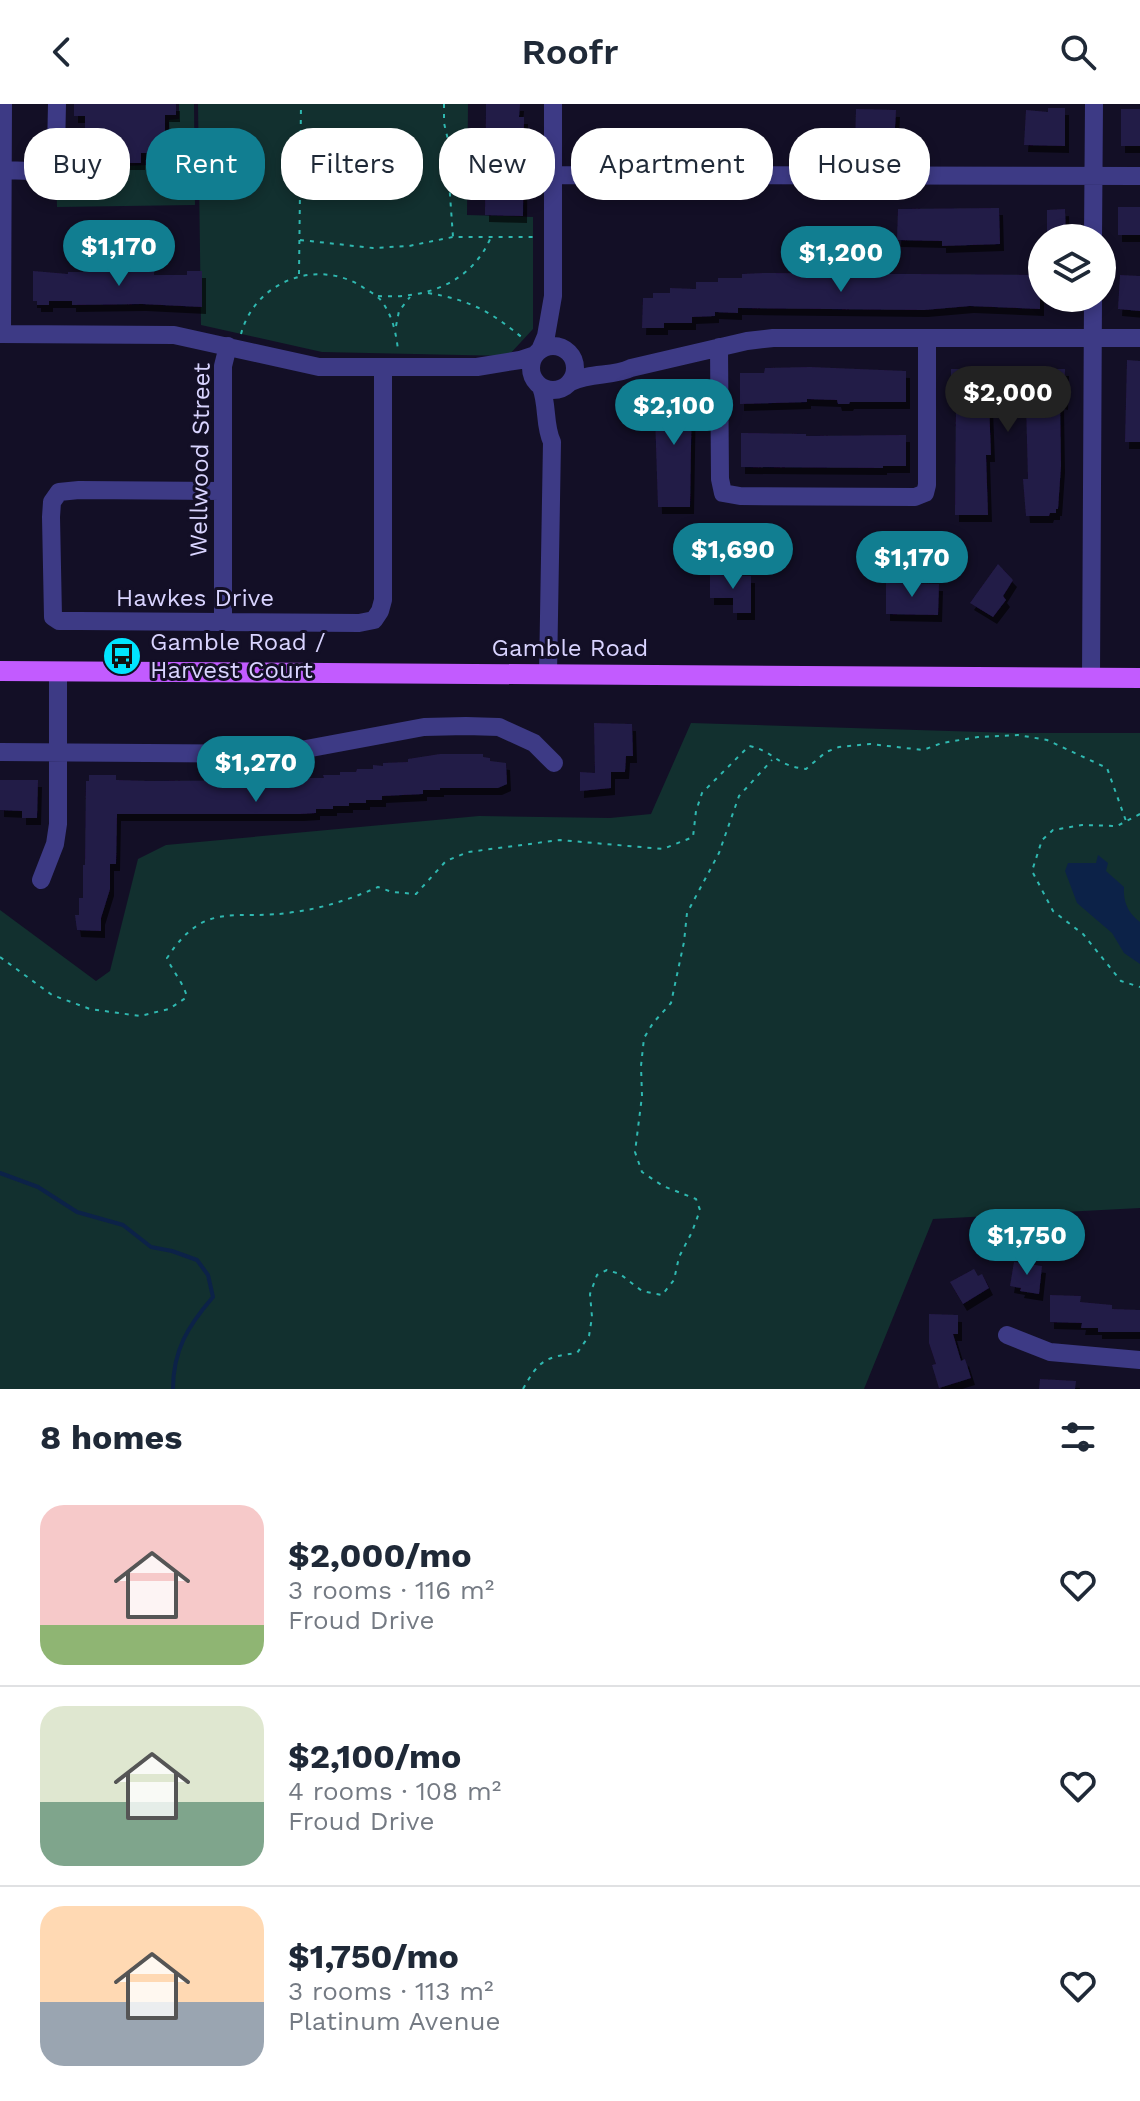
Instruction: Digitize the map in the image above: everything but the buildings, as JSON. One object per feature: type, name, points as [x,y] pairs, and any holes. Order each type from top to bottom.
[{"type":"main road","name":"Gamble Road","points":[[0,671],[1140,678]]},
{"type":"street","points":[[3,104],[1,334],[174,335],[234,342],[306,365],[477,367],[520,360],[545,340],[553,296],[553,200]]},
{"type":"street","points":[[2,170],[32,171],[52,161],[56,151],[57,104]]},
{"type":"street","points":[[553,104],[553,128]]},
{"type":"street","points":[[1093,224],[1094,104]]},
{"type":"street","points":[[555,175],[1140,176]]},
{"type":"street","points":[[552,442],[557,435],[559,405],[576,368],[560,335],[558,304],[553,296]]},
{"type":"street","points":[[1091,677],[1093,312]]},
{"type":"street","points":[[477,367],[512,373],[553,391],[589,374],[622,373],[631,368],[719,347],[773,338],[1140,338]]},
{"type":"street","points":[[719,347],[720,479],[723,493],[731,496],[915,497],[925,493],[927,485],[927,338]]},
{"type":"street","name":"Wellwood Street","points":[[223,622],[223,366],[234,342]]},
{"type":"street","points":[[535,350],[552,346],[588,361],[631,368]]},
{"type":"street","points":[[535,350],[530,367],[546,403],[552,442],[548,674]]},
{"type":"street","name":"Hawkes Drive","points":[[222,491],[59,492],[52,502],[51,517],[53,617],[59,621],[367,623],[374,620],[383,600],[383,367]]},
{"type":"street","points":[[41,880],[55,844],[58,824],[58,671]]},
{"type":"street","points":[[0,752],[279,754],[424,727],[466,726],[499,727],[534,743],[554,763]]},
{"type":"street","points":[[1007,1335],[1050,1352],[1140,1360]]},
{"type":"path","points":[[299,275],[301,104]]},
{"type":"path","points":[[444,104],[444,123],[453,161],[449,181],[453,237]]},
{"type":"path","points":[[376,296],[410,297],[449,283],[484,253],[491,236]]},
{"type":"path","points":[[300,240],[373,248],[409,246],[453,237],[537,237]]},
{"type":"path","points":[[234,342],[245,317],[256,302],[275,286],[299,275],[330,274],[357,283],[382,300],[395,328],[399,351]]},
{"type":"path","points":[[427,293],[476,305],[498,317],[535,350]]},
{"type":"path","points":[[395,328],[399,311],[410,297]]},
{"type":"path","points":[[0,957],[52,995],[90,1009],[140,1016],[169,1009],[187,997],[183,983],[172,971],[167,958],[177,942],[196,924],[235,914],[292,913],[344,902],[378,887],[416,894],[446,861],[468,852],[515,844],[560,840],[663,849],[693,837],[702,793],[749,746],[766,749],[773,759],[788,767],[806,769],[826,752],[839,747],[870,744],[923,750],[942,743],[978,737],[1018,735],[1047,740],[1107,768],[1126,821]]},
{"type":"path","points":[[523,1389],[532,1372],[550,1356],[577,1353],[589,1336],[592,1317],[590,1294],[597,1275],[607,1270],[620,1274],[642,1291],[662,1295],[674,1280],[679,1257],[700,1210],[696,1199],[663,1186],[642,1172],[635,1152],[642,1096],[644,1038],[671,1003],[687,913],[719,853],[739,796],[773,759]]},
{"type":"path","points":[[1140,814],[1117,826],[1082,825],[1053,830],[1042,840],[1032,871],[1053,911],[1083,934],[1121,981],[1140,987]]},
{"type":"green space","points":[[179,104],[194,104],[194,128],[169,128],[169,120],[179,119]]},
{"type":"green space","points":[[198,104],[468,104],[468,128],[439,128],[439,200],[467,200],[467,215],[533,217],[533,329],[508,356],[322,352],[201,325],[199,200],[265,200],[265,128],[198,128]]},
{"type":"green space","points":[[146,165],[146,200],[195,200],[195,205],[57,207],[57,200],[130,200],[130,166]]},
{"type":"green space","points":[[691,723],[1015,733],[1140,733],[1140,1208],[933,1219],[864,1389],[0,1389],[0,910],[96,981],[110,971],[138,859],[166,845],[479,816],[610,818],[651,814]]},
{"type":"water","points":[[1098,855],[1108,863],[1106,871],[1124,887],[1127,907],[1140,922],[1140,964],[1124,953],[1112,933],[1077,903],[1065,871],[1068,863],[1096,863]]},
{"type":"waterway","points":[[0,1173],[38,1187],[77,1212],[123,1225],[151,1247],[197,1260],[208,1275],[213,1297],[196,1318],[179,1350],[173,1389]]},
{"type":"place","name":"Gamble Road / Harvest Court","points":[[122,656]]}]
